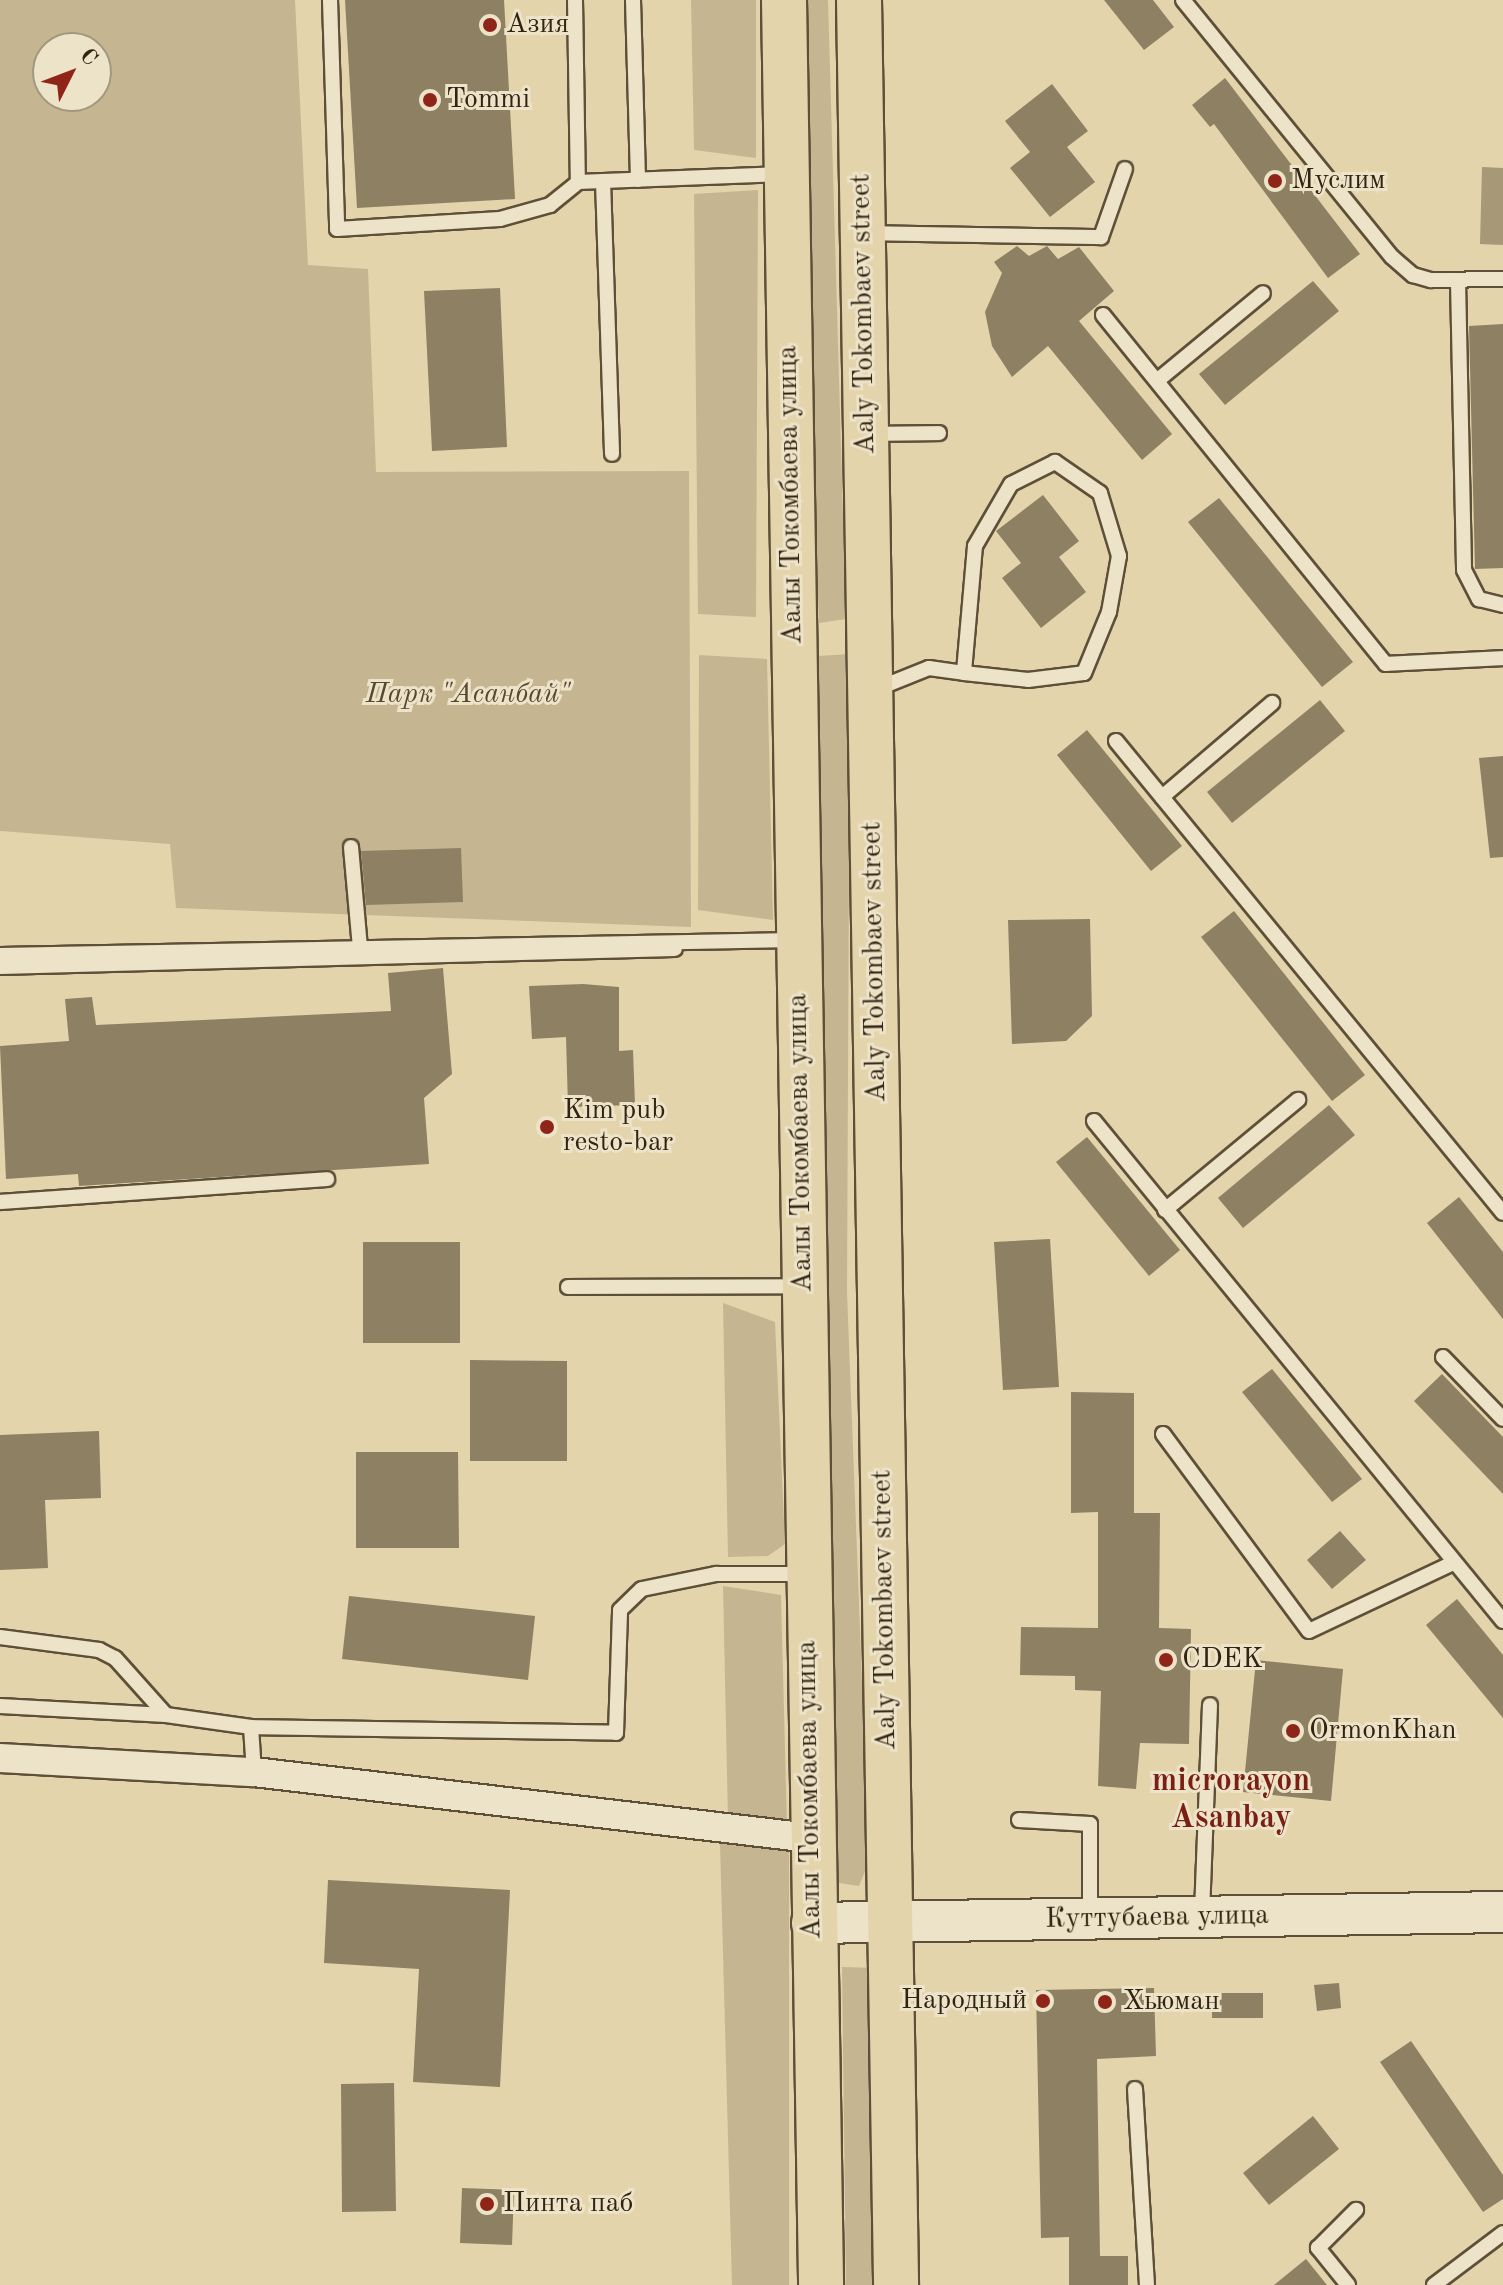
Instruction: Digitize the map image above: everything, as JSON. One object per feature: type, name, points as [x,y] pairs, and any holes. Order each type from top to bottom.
[{"type":"main road","name":"Аалы Токомбаева улица","points":[[784,0],[810,1838],[821,2285]]},
{"type":"main road","name":"Aaly Tokombaev street","points":[[859,0],[890,1923]]},
{"type":"main road","name":"Куттубаева улица","points":[[812,1923],[1503,1912]]},
{"type":"main road","points":[[890,1923],[896,2285]]},
{"type":"street","points":[[0,1758],[254,1772],[810,1838]]},
{"type":"lane","points":[[330,0],[337,229],[500,219],[550,205],[578,182],[787,173]]},
{"type":"lane","points":[[575,0],[578,182]]},
{"type":"lane","points":[[633,0],[638,180]]},
{"type":"lane","points":[[1183,0],[1392,257],[1413,275],[1458,281],[1503,279]]},
{"type":"lane","points":[[863,233],[1101,237],[1125,169]]},
{"type":"lane","points":[[603,181],[612,454]]},
{"type":"lane","points":[[1458,281],[1464,570],[1479,599],[1503,605]]},
{"type":"lane","points":[[1158,380],[1263,293]]},
{"type":"lane","points":[[1103,315],[1386,664],[1503,658]]},
{"type":"lane","points":[[866,434],[939,433]]},
{"type":"lane","points":[[870,692],[929,668],[964,673],[1028,680],[1084,673],[1109,612],[1119,556],[1100,493],[1055,462],[1011,484],[975,546],[964,673]]},
{"type":"lane","points":[[1162,797],[1272,703]]},
{"type":"lane","points":[[1116,741],[1503,1213]]},
{"type":"lane","points":[[351,847],[360,947]]},
{"type":"lane","points":[[0,955],[798,939]]},
{"type":"lane","points":[[0,967],[711,948],[739,942]]},
{"type":"lane","points":[[1165,1210],[1298,1100]]},
{"type":"lane","points":[[1094,1121],[1503,1621]]},
{"type":"lane","points":[[0,1202],[327,1179]]},
{"type":"lane","points":[[568,1287],[803,1286]]},
{"type":"lane","points":[[1443,1357],[1503,1419]]},
{"type":"lane","points":[[1163,1434],[1309,1631],[1453,1563]]},
{"type":"lane","points":[[0,1706],[166,1715],[251,1727],[616,1733],[620,1610],[642,1589],[716,1574],[807,1574]]},
{"type":"lane","points":[[0,1637],[107,1654],[166,1715]]},
{"type":"lane","points":[[1202,1916],[1210,1705]]},
{"type":"lane","points":[[251,1727],[254,1772]]},
{"type":"lane","points":[[1019,1820],[1090,1824],[1090,1918]]},
{"type":"lane","points":[[1135,2089],[1147,2285]]},
{"type":"lane","points":[[1348,2285],[1318,2248],[1356,2210]]},
{"type":"lane","points":[[1434,2285],[1503,2233]]},
{"type":"green space","name":"Парк \"Асанбай\"","points":[[0,0],[295,0],[308,265],[368,269],[376,472],[689,471],[691,927],[176,908],[170,844],[0,831]]},
{"type":"green space","points":[[691,0],[756,0],[756,158],[694,150]]},
{"type":"green space","points":[[795,0],[828,0],[846,619],[819,623]]},
{"type":"green space","points":[[758,190],[756,617],[698,614],[694,194]]},
{"type":"green space","points":[[850,654],[847,1292],[865,1760],[866,1869],[859,1886],[839,1883],[833,1872],[818,741],[818,656]]},
{"type":"green space","points":[[699,655],[767,659],[773,920],[698,910]]},
{"type":"green space","points":[[723,1303],[775,1322],[785,1544],[768,1556],[728,1557]]},
{"type":"green space","points":[[723,1586],[781,1595],[787,1826],[728,1820]]},
{"type":"green space","points":[[720,1843],[789,1851],[789,2285],[732,2285]]},
{"type":"green space","points":[[842,1967],[876,1968],[880,2285],[846,2285]]},
{"type":"shaded area","points":[[1482,167],[1503,168],[1503,245],[1480,244]]},
{"type":"building","name":"Tommi","points":[[345,0],[504,0],[515,199],[357,208]]},
{"type":"building","points":[[1104,0],[1153,0],[1174,27],[1144,50]]},
{"type":"building","points":[[1225,78],[1360,254],[1328,278],[1214,124],[1210,127],[1192,105]]},
{"type":"building","points":[[1052,84],[1088,131],[1067,147],[1095,182],[1050,217],[1010,168],[1030,152],[1005,121]]},
{"type":"building","points":[[1017,246],[1029,256],[1047,246],[1058,259],[1079,247],[1114,291],[1079,321],[1172,434],[1142,460],[1048,346],[1012,377],[992,346],[985,312],[1002,273],[994,262]]},
{"type":"building","points":[[1313,281],[1339,311],[1225,405],[1199,374]]},
{"type":"building","points":[[500,288],[507,447],[432,451],[424,291]]},
{"type":"building","points":[[1503,324],[1503,568],[1475,569],[1469,326]]},
{"type":"building","points":[[1043,495],[1079,541],[1059,557],[1086,592],[1041,628],[1002,578],[1021,563],[996,531]]},
{"type":"building","points":[[1219,498],[1353,662],[1322,687],[1188,522]]},
{"type":"building","points":[[1320,700],[1345,731],[1232,823],[1207,792]]},
{"type":"building","points":[[1087,730],[1182,846],[1151,871],[1057,755]]},
{"type":"building","points":[[1503,756],[1503,857],[1490,858],[1479,758]]},
{"type":"building","points":[[461,848],[463,902],[366,905],[361,851]]},
{"type":"building","points":[[1234,911],[1365,1075],[1332,1101],[1201,937]]},
{"type":"building","points":[[1090,919],[1092,1016],[1066,1041],[1012,1044],[1008,920]]},
{"type":"building","points":[[443,968],[452,1074],[424,1098],[429,1164],[79,1186],[78,1174],[6,1179],[0,1046],[69,1041],[65,999],[92,997],[96,1025],[391,1011],[388,973]]},
{"type":"building","points":[[583,984],[619,987],[619,1051],[633,1050],[635,1105],[568,1107],[566,1037],[532,1039],[529,986]]},
{"type":"building","points":[[1329,1105],[1355,1135],[1243,1228],[1218,1198]]},
{"type":"building","points":[[1087,1137],[1180,1250],[1149,1276],[1056,1162]]},
{"type":"building","points":[[1459,1197],[1503,1252],[1503,1319],[1427,1223]]},
{"type":"building","points":[[1050,1239],[1059,1387],[1003,1390],[994,1242]]},
{"type":"building","points":[[363,1242],[460,1242],[460,1343],[363,1343]]},
{"type":"building","points":[[470,1360],[567,1361],[567,1461],[470,1461]]},
{"type":"building","points":[[1272,1369],[1362,1479],[1332,1502],[1242,1392]]},
{"type":"building","points":[[1442,1374],[1503,1437],[1503,1494],[1414,1401]]},
{"type":"building","points":[[1071,1392],[1134,1393],[1134,1513],[1160,1513],[1159,1628],[1191,1629],[1189,1744],[1140,1743],[1136,1789],[1098,1786],[1101,1691],[1075,1690],[1075,1676],[1020,1675],[1021,1627],[1098,1628],[1098,1512],[1071,1513]]},
{"type":"building","points":[[99,1431],[101,1498],[45,1500],[48,1568],[0,1570],[0,1435]]},
{"type":"building","points":[[356,1452],[458,1452],[459,1548],[356,1548]]},
{"type":"building","points":[[1340,1531],[1366,1560],[1332,1589],[1307,1560]]},
{"type":"building","points":[[349,1596],[535,1616],[528,1680],[342,1659]]},
{"type":"building","points":[[1457,1599],[1503,1655],[1503,1718],[1426,1625]]},
{"type":"building","name":"OrmonKhan","points":[[1256,1660],[1343,1669],[1331,1801],[1243,1792]]},
{"type":"building","points":[[328,1880],[510,1890],[500,2087],[413,2082],[419,1969],[324,1963]]},
{"type":"building","points":[[1339,1983],[1341,2008],[1317,2011],[1314,1985]]},
{"type":"building","points":[[1154,1988],[1156,2056],[1097,2059],[1100,2256],[1128,2256],[1128,2285],[1069,2285],[1069,2237],[1041,2238],[1036,1990]]},
{"type":"building","points":[[1212,1993],[1263,1993],[1263,2018],[1212,2018]]},
{"type":"building","points":[[1411,2041],[1503,2175],[1503,2199],[1483,2212],[1380,2062]]},
{"type":"building","points":[[394,2083],[396,2211],[342,2212],[341,2084]]},
{"type":"building","points":[[1313,2116],[1339,2149],[1269,2205],[1243,2173]]},
{"type":"building","name":"Пинта паб","points":[[462,2188],[514,2190],[512,2245],[460,2243]]},
{"type":"building","points":[[1306,2259],[1327,2285],[1274,2285]]},
{"type":"place","name":"Азия","points":[[490,25]]},
{"type":"place","name":"Tommi","points":[[430,100]]},
{"type":"place","name":"Муслим","points":[[1275,181]]},
{"type":"place","name":"Kim pub resto-bar","points":[[547,1127]]},
{"type":"place","name":"CDEK","points":[[1166,1660]]},
{"type":"place","name":"OrmonKhan","points":[[1293,1731]]},
{"type":"place","name":"Народный","points":[[1043,2001]]},
{"type":"place","name":"Хьюман","points":[[1105,2002]]},
{"type":"place","name":"Пинта паб","points":[[487,2204]]},
{"type":"district","name":"microrayon Asanbay","points":[[1231,1802]]}]
